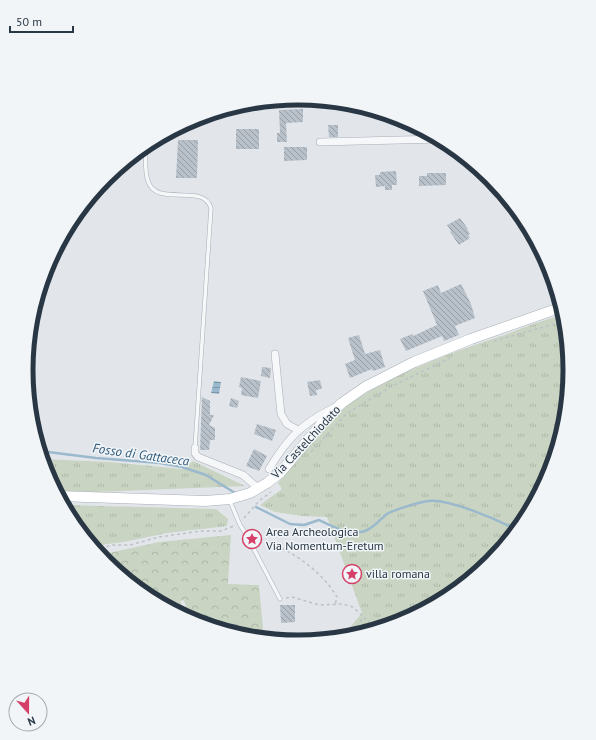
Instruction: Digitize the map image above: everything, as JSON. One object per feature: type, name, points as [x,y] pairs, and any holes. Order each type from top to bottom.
[{"type":"street","points":[[320,142],[427,139]]},
{"type":"street","name":"Via Castelchiodato","points":[[66,496],[205,501],[230,500],[250,493],[259,489],[280,473],[318,427],[342,403],[358,391],[414,362],[471,339],[556,309]]},
{"type":"street","points":[[275,354],[281,414],[287,424],[298,430]]},
{"type":"street","points":[[269,469],[284,445],[298,430],[316,417],[342,403]]},
{"type":"street","points":[[195,448],[195,453],[198,456],[243,475],[251,480],[259,489]]},
{"type":"lane","points":[[146,154],[146,173],[148,182],[152,189],[164,193],[202,196],[208,200],[211,208],[195,448]]},
{"type":"lane","points":[[230,500],[240,525],[280,600]]},
{"type":"path","points":[[491,342],[559,323]]},
{"type":"path","points":[[323,438],[346,414],[392,386],[456,356]]},
{"type":"path","points":[[102,548],[112,545],[130,545],[159,536],[201,531],[221,531],[240,525]]},
{"type":"path","points":[[246,534],[282,548],[298,557],[311,567],[332,588],[337,597],[334,606]]},
{"type":"path","points":[[280,600],[292,597],[319,605],[334,606],[343,604],[353,607],[371,625]]},
{"type":"path","points":[[361,615],[361,627]]},
{"type":"green space","points":[[558,317],[561,335],[563,370],[561,405],[554,439],[543,471],[536,487],[518,517],[497,545],[473,569],[445,590],[415,608],[399,615],[367,626],[347,630],[362,613],[327,517],[301,516],[275,512],[260,505],[282,489],[278,483],[325,426],[342,410],[360,397],[399,375],[443,357],[535,323]]},
{"type":"green space","points":[[49,459],[110,462],[182,469],[193,461],[245,486],[97,492],[62,491]]},
{"type":"green space","points":[[71,505],[216,509],[228,519],[227,526],[167,533],[124,542],[99,545]]},
{"type":"green space","points":[[231,535],[228,584],[259,585],[263,633],[229,626],[197,615],[187,611],[184,600],[174,604],[137,580],[107,553],[159,542]]},
{"type":"green space","points":[[180,601],[183,609],[181,608],[174,604]]},
{"type":"water","points":[[214,381],[221,382],[219,394],[211,393]]},
{"type":"building","points":[[303,109],[303,122],[286,123],[287,142],[277,142],[277,133],[280,133],[279,110]]},
{"type":"building","points":[[328,125],[338,125],[338,137],[329,137]]},
{"type":"building","points":[[236,129],[259,129],[259,149],[236,149]]},
{"type":"building","points":[[178,140],[198,140],[197,178],[176,178]]},
{"type":"building","points":[[284,147],[307,147],[307,160],[284,161]]},
{"type":"building","points":[[396,171],[397,185],[392,185],[392,190],[385,190],[385,186],[376,187],[375,175],[380,175],[380,172]]},
{"type":"building","points":[[427,173],[446,173],[446,185],[419,186],[419,176],[427,176]]},
{"type":"building","points":[[460,218],[468,229],[470,234],[468,235],[470,238],[459,245],[447,225]]},
{"type":"building","points":[[461,284],[471,304],[475,318],[455,326],[459,335],[444,341],[442,336],[406,351],[400,339],[412,334],[413,336],[437,325],[423,291],[438,285],[441,293]]},
{"type":"building","points":[[359,335],[365,354],[380,350],[385,367],[373,371],[372,369],[350,378],[345,364],[355,360],[348,338]]},
{"type":"building","points":[[262,367],[271,368],[270,378],[261,376]]},
{"type":"building","points":[[241,377],[261,381],[258,398],[241,395],[242,388],[239,387]]},
{"type":"building","points":[[320,380],[322,389],[316,390],[317,395],[310,396],[307,382]]},
{"type":"building","points":[[202,397],[210,401],[210,415],[214,415],[209,425],[215,428],[215,440],[210,440],[209,450],[200,450]]},
{"type":"building","points":[[231,398],[239,401],[237,408],[229,406]]},
{"type":"building","points":[[257,424],[276,430],[272,441],[254,434]]},
{"type":"building","points":[[254,449],[267,456],[259,471],[246,466]]},
{"type":"building","points":[[280,605],[295,605],[295,622],[281,623]]},
{"type":"waterway","name":"Fosso di Gattaceca","points":[[46,452],[96,458],[160,463],[182,467],[206,475],[235,493]]},
{"type":"waterway","points":[[256,507],[290,524],[304,525],[319,520],[341,530],[359,532],[371,528],[387,514],[395,510],[428,501],[437,501],[460,506],[511,527]]},
{"type":"place","name":"Area Archeologica Via Nomentum-Eretum","points":[[252,539]]},
{"type":"place","name":"villa romana","points":[[352,574]]}]
